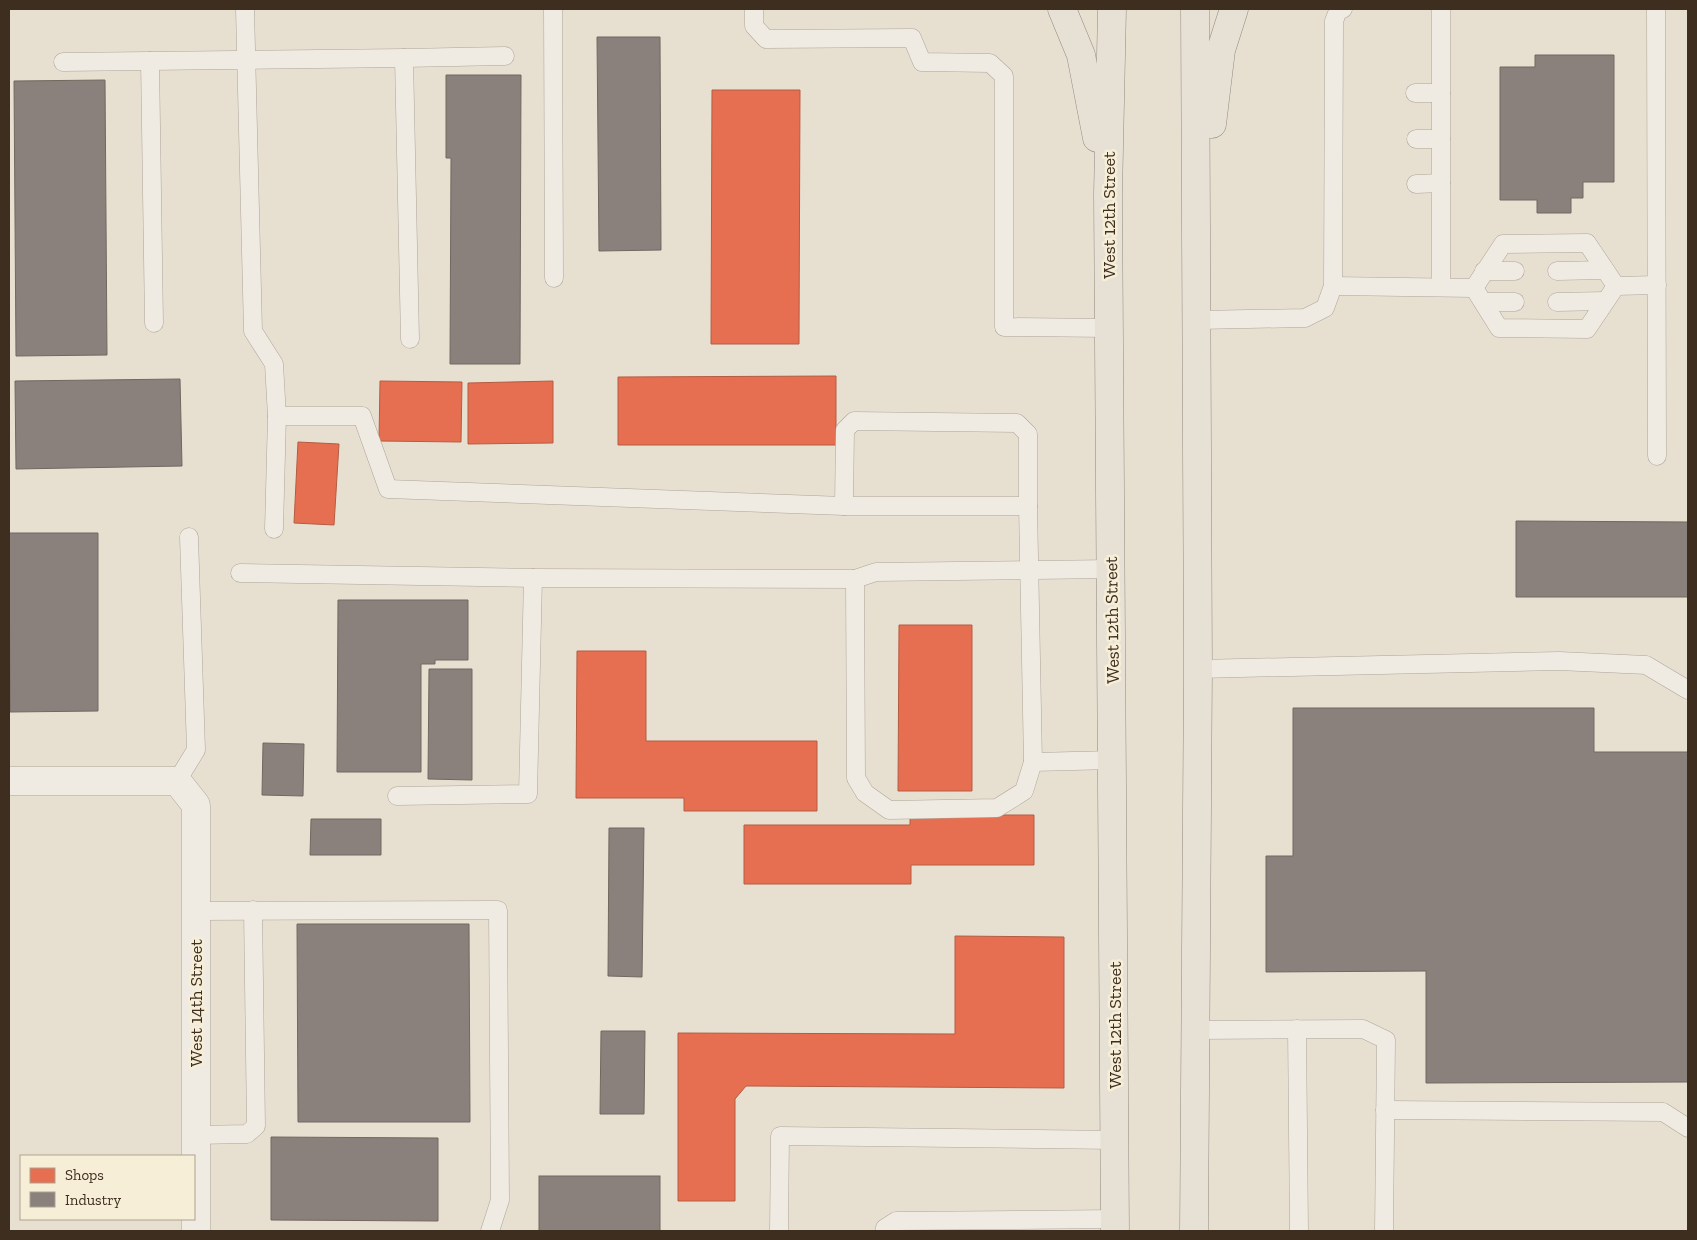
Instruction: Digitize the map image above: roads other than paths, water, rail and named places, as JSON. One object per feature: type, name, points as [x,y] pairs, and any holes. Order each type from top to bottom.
[{"type":"main road","points":[[1062,9],[1081,55],[1108,194]]},
{"type":"main road","name":"West 12th Street","points":[[1112,9],[1108,194],[1108,328],[1114,760],[1116,1225]]},
{"type":"main road","points":[[1194,1231],[1198,669],[1198,320],[1195,9]]},
{"type":"main road","points":[[1198,320],[1215,87],[1221,50],[1234,9]]},
{"type":"street","points":[[9,780],[177,781]]},
{"type":"street","name":"West 14th Street","points":[[177,781],[196,805],[196,1231]]},
{"type":"lane","points":[[245,9],[253,331],[274,364],[277,416],[274,529]]},
{"type":"lane","points":[[553,9],[554,278]]},
{"type":"lane","points":[[754,9],[754,26],[766,39],[912,38],[922,62],[990,63],[1004,76],[1004,327],[1108,328]]},
{"type":"lane","points":[[1198,320],[1305,318],[1325,308],[1333,286],[1338,184],[1338,93],[1334,21],[1338,11],[1343,9]]},
{"type":"lane","points":[[1441,9],[1441,287]]},
{"type":"lane","points":[[1656,9],[1658,456]]},
{"type":"lane","points":[[63,62],[505,56]]},
{"type":"lane","points":[[404,58],[410,340]]},
{"type":"lane","points":[[150,61],[154,323]]},
{"type":"lane","points":[[1415,93],[1441,93]]},
{"type":"lane","points":[[1416,138],[1441,138]]},
{"type":"lane","points":[[1416,184],[1441,183]]},
{"type":"lane","points":[[1587,242],[1616,286],[1587,329],[1499,328],[1478,295],[1484,271],[1503,244],[1587,242]]},
{"type":"lane","points":[[1558,271],[1606,270]]},
{"type":"lane","points":[[1484,271],[1515,271]]},
{"type":"lane","points":[[1616,286],[1657,285]]},
{"type":"lane","points":[[1333,286],[1441,287],[1515,302]]},
{"type":"lane","points":[[1558,302],[1605,301]]},
{"type":"lane","points":[[277,416],[362,416],[388,489],[844,506],[1028,506]]},
{"type":"lane","points":[[844,506],[845,430],[854,421],[1017,422],[1028,434],[1033,762],[1024,791],[997,808],[889,810],[865,793],[856,778],[855,579]]},
{"type":"lane","points":[[177,781],[196,750],[189,537]]},
{"type":"lane","points":[[240,573],[533,578],[855,579],[876,572],[1111,570]]},
{"type":"lane","points":[[397,796],[528,794],[533,578]]},
{"type":"lane","points":[[1198,669],[1559,661],[1646,665],[1688,690]]},
{"type":"lane","points":[[1033,762],[1114,760]]},
{"type":"lane","points":[[196,1135],[247,1134],[256,1126],[253,910]]},
{"type":"lane","points":[[196,911],[498,910],[500,1200],[490,1231]]},
{"type":"lane","points":[[1297,1029],[1299,1231]]},
{"type":"lane","points":[[1195,1030],[1362,1029],[1386,1040],[1384,1231]]},
{"type":"lane","points":[[1385,1110],[1663,1112],[1688,1128]]},
{"type":"lane","points":[[779,1231],[780,1136],[1116,1140]]},
{"type":"lane","points":[[885,1231],[885,1228],[896,1221],[1116,1225]]}]
